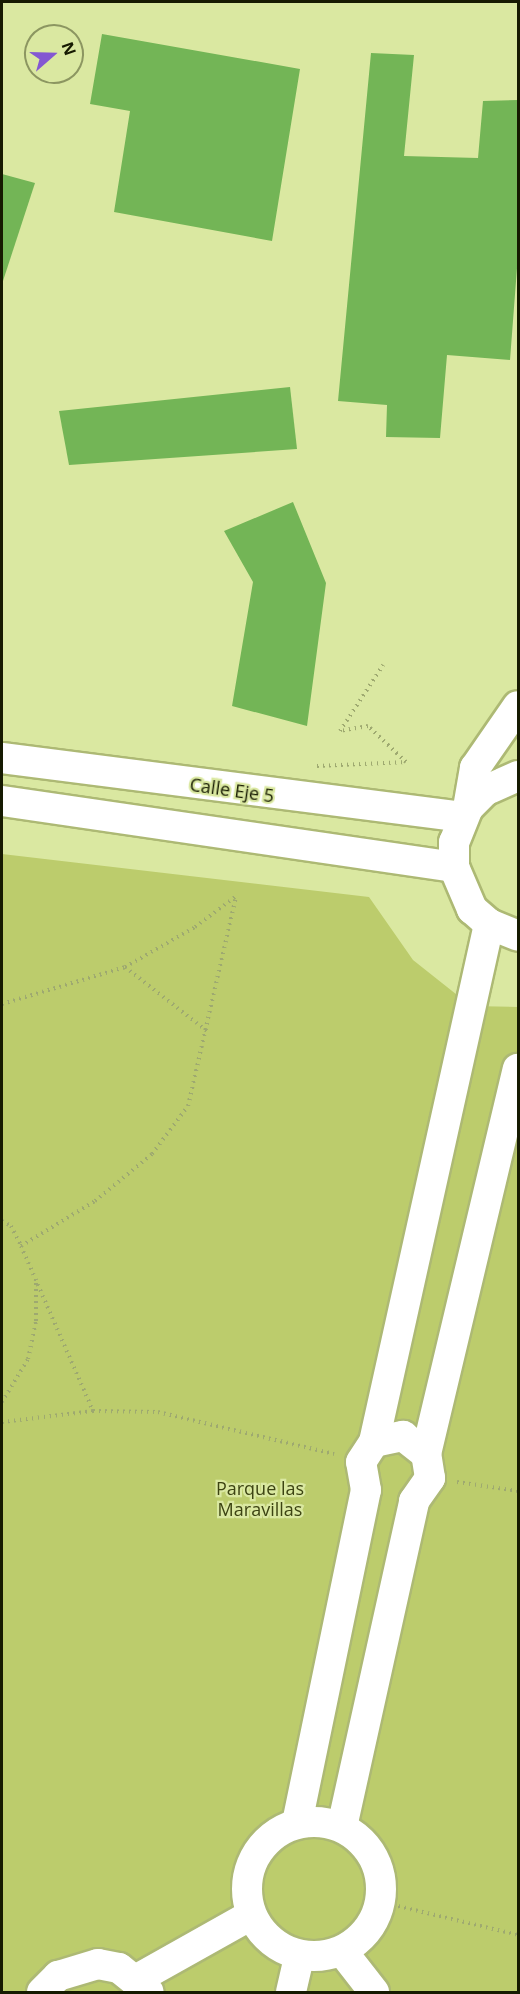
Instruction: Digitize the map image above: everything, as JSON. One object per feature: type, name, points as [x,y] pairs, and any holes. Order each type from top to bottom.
[{"type":"street","points":[[519,706],[475,768],[454,867],[460,889],[489,924],[519,936]]},
{"type":"street","name":"Calle Eje 5","points":[[2,758],[465,813]]},
{"type":"street","points":[[465,813],[486,790],[519,776]]},
{"type":"street","points":[[2,801],[454,867]]},
{"type":"street","points":[[297,1823],[367,1465],[489,924]]},
{"type":"street","points":[[342,1827],[519,1069]]},
{"type":"street","points":[[367,1465],[403,1436],[423,1477]]},
{"type":"street","points":[[367,1465],[388,1505],[423,1477]]},
{"type":"street","points":[[297,1823],[342,1827],[375,1860],[381,1902],[374,1922],[342,1951],[299,1956],[262,1934],[251,1915],[249,1871],[259,1850],[297,1823]]},
{"type":"street","points":[[42,1992],[77,1966],[119,1968],[143,1986],[251,1915]]},
{"type":"street","points":[[342,1951],[374,1992]]},
{"type":"street","points":[[291,1992],[299,1956]]},
{"type":"path","points":[[312,772],[313,766],[406,762],[368,726],[340,731],[383,665]]},
{"type":"path","points":[[2,1004],[125,967],[195,927],[236,897],[223,938],[207,1031],[188,1106],[152,1154],[95,1201],[21,1246]]},
{"type":"path","points":[[125,967],[207,1031]]},
{"type":"path","points":[[2,1221],[11,1226],[36,1276],[93,1411]]},
{"type":"path","points":[[2,1402],[28,1359],[36,1321],[36,1276]]},
{"type":"path","points":[[2,1422],[93,1411],[158,1412],[367,1465]]},
{"type":"path","points":[[423,1477],[519,1491]]},
{"type":"path","points":[[381,1902],[519,1935]]},
{"type":"green space","name":"Parque las Maravillas","points":[[2,854],[369,897],[413,960],[471,1006],[518,1007],[518,1992],[2,1992]]},
{"type":"building","points":[[102,34],[300,69],[272,241],[114,212],[130,111],[90,104]]},
{"type":"building","points":[[371,53],[414,55],[404,156],[478,158],[483,101],[518,100],[518,255],[510,360],[447,355],[440,438],[386,437],[387,405],[338,401]]},
{"type":"building","points":[[2,174],[35,183],[2,284]]},
{"type":"building","points":[[290,387],[297,449],[69,465],[59,411]]},
{"type":"building","points":[[293,502],[326,583],[307,726],[232,706],[253,582],[224,531]]}]
